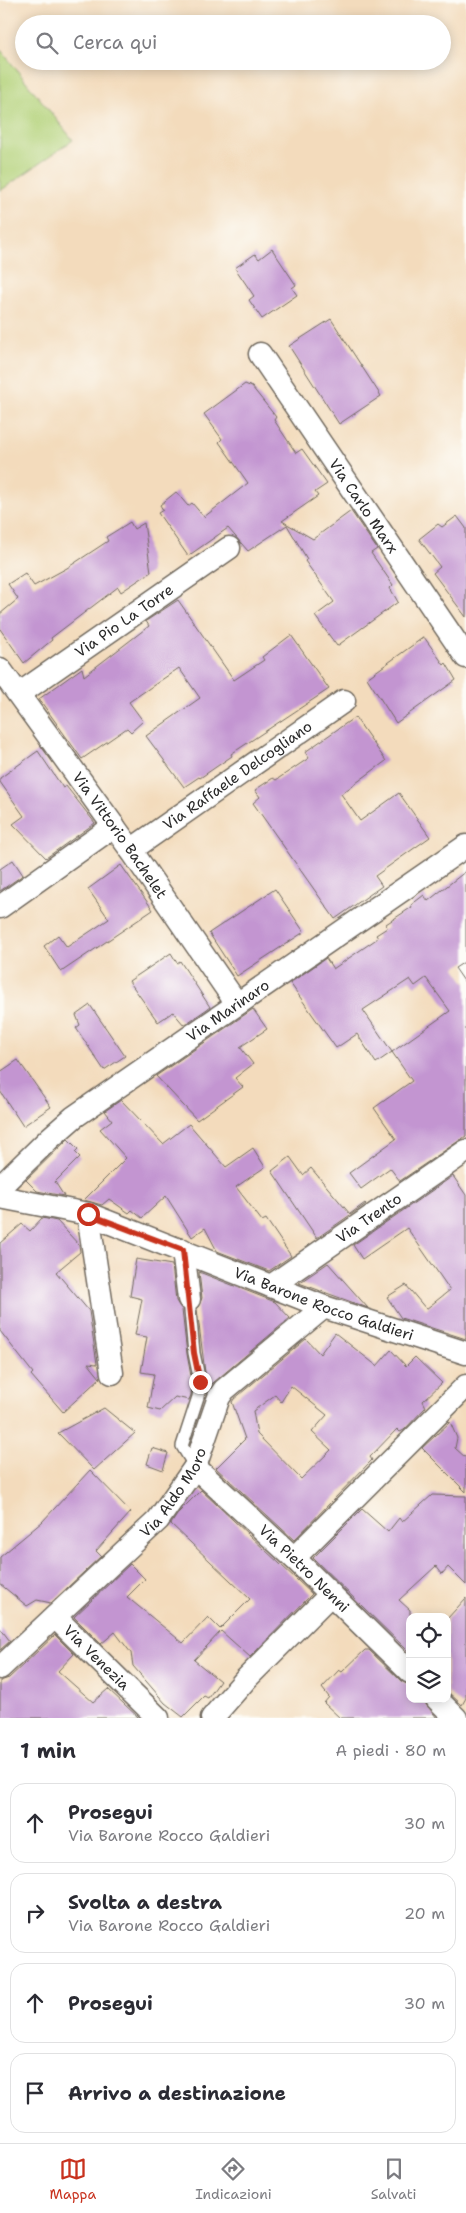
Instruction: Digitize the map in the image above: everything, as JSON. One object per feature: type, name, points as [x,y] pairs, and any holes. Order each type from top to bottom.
[{"type":"street","name":"Via Carlo Marx","points":[[260,354],[466,657]]},
{"type":"street","name":"Via Pio La Torre","points":[[19,694],[229,548]]},
{"type":"street","name":"Via Vittorio Bachelet","points":[[0,669],[131,850],[237,1004]]},
{"type":"street","name":"Via Raffaele Delcogliano","points":[[131,850],[344,701]]},
{"type":"street","points":[[0,907],[114,826]]},
{"type":"street","name":"Via Marinaro","points":[[0,1187],[74,1117],[466,846]]},
{"type":"street","name":"Via Trento","points":[[271,1286],[466,1151]]},
{"type":"street","name":"Via Barone Rocco Galdieri","points":[[0,1197],[88,1214],[324,1307],[466,1353]]},
{"type":"street","points":[[88,1214],[112,1373]]},
{"type":"street","points":[[183,1250],[189,1299]]},
{"type":"street","name":"Via Aldo Moro","points":[[0,1668],[158,1520],[195,1467],[213,1413],[224,1390],[324,1307]]},
{"type":"street","points":[[294,1558],[466,1386]]},
{"type":"street","name":"Via Pietro Nenni","points":[[195,1467],[294,1558],[406,1668]]},
{"type":"street","points":[[212,1718],[246,1679],[331,1594]]},
{"type":"street","name":"Via Venezia","points":[[55,1617],[158,1718]]},
{"type":"street","points":[[441,1703],[456,1718]]},
{"type":"lane","points":[[189,1299],[194,1353],[200,1382],[198,1397],[182,1446],[195,1467]]},
{"type":"green space","points":[[0,49],[73,140],[0,191]]},
{"type":"building","points":[[272,249],[296,285],[292,288],[297,295],[262,319],[249,300],[254,296],[235,268],[255,254],[259,259]]},
{"type":"building","points":[[331,319],[381,396],[339,424],[289,346]]},
{"type":"building","points":[[245,384],[252,387],[276,417],[274,420],[296,453],[302,449],[327,484],[315,492],[318,496],[282,521],[313,539],[351,511],[377,549],[371,553],[393,585],[390,588],[398,602],[337,646],[315,616],[334,602],[305,561],[307,559],[287,525],[248,551],[228,528],[188,556],[158,513],[163,510],[160,505],[176,492],[188,506],[192,503],[204,517],[248,483],[219,442],[222,439],[204,414]]},
{"type":"building","points":[[457,516],[466,528],[466,617],[433,573],[440,567],[419,539],[438,524],[442,527]]},
{"type":"building","points":[[130,522],[134,529],[144,523],[151,572],[121,592],[118,587],[51,638],[52,640],[24,663],[0,629],[0,614],[18,599],[8,584],[25,573],[34,586],[67,568],[108,541],[106,537]]},
{"type":"building","points":[[178,600],[234,680],[264,660],[262,657],[291,635],[329,689],[231,754],[232,756],[200,778],[184,787],[146,736],[200,698],[179,668],[129,702],[143,721],[131,732],[127,728],[82,759],[39,699],[82,668],[84,676],[149,626],[146,621]]},
{"type":"building","points":[[424,637],[444,665],[446,663],[456,680],[396,723],[367,678]]},
{"type":"building","points":[[355,717],[386,761],[341,794],[360,821],[399,793],[430,837],[375,876],[382,886],[335,919],[253,803],[260,797],[255,790],[273,778],[276,780],[309,758],[305,752]]},
{"type":"building","points":[[38,751],[63,788],[66,786],[95,823],[46,858],[13,824],[24,816],[0,782],[0,778]]},
{"type":"building","points":[[13,860],[23,875],[0,891],[0,869]]},
{"type":"building","points":[[121,865],[153,910],[61,972],[44,946],[58,935],[67,947],[109,919],[88,889]]},
{"type":"building","points":[[466,871],[466,961],[455,968],[466,984],[466,1136],[400,1181],[390,1168],[361,1189],[349,1173],[396,1139],[374,1108],[412,1081],[392,1052],[376,1063],[357,1034],[336,1048],[290,983],[326,958],[333,969],[378,938],[376,935],[387,928],[386,924],[412,907],[411,905],[424,895],[428,901]],"holes":[[[426,978],[450,1011],[392,1052],[363,1010],[410,979],[415,986]]]},
{"type":"building","points":[[275,889],[304,932],[237,976],[209,933]]},
{"type":"building","points":[[171,953],[177,963],[180,961],[210,1007],[184,1025],[173,1012],[158,1022],[129,981]]},
{"type":"building","points":[[90,1005],[125,1056],[104,1070],[76,1028],[80,1025],[76,1015]]},
{"type":"building","points":[[253,1009],[267,1029],[240,1047],[253,1064],[235,1078],[243,1087],[197,1120],[156,1076]]},
{"type":"building","points":[[18,1060],[51,1107],[23,1126],[0,1091],[0,1072]]},
{"type":"building","points":[[121,1100],[163,1144],[189,1124],[226,1167],[253,1148],[265,1167],[236,1187],[262,1221],[266,1219],[291,1256],[269,1271],[217,1251],[205,1228],[192,1237],[166,1196],[142,1218],[132,1210],[129,1213],[109,1199],[102,1205],[84,1200],[126,1158],[100,1129],[112,1120],[105,1111]]},
{"type":"building","points":[[68,1139],[78,1149],[75,1152],[80,1157],[55,1182],[64,1196],[37,1191],[26,1180]]},
{"type":"building","points":[[290,1157],[303,1175],[311,1168],[350,1214],[366,1204],[317,1238],[272,1171]]},
{"type":"building","points":[[453,1176],[466,1195],[466,1339],[401,1318],[387,1297],[406,1285],[426,1309],[450,1290],[407,1228],[362,1259],[353,1245]]},
{"type":"building","points":[[42,1218],[57,1221],[79,1245],[80,1252],[56,1272],[89,1311],[97,1364],[88,1363],[100,1378],[63,1412],[31,1375],[33,1373],[0,1331],[0,1243],[22,1224],[30,1231]]},
{"type":"building","points":[[136,1259],[172,1265],[176,1301],[182,1310],[192,1382],[191,1395],[189,1400],[175,1397],[160,1411],[148,1408],[154,1374],[141,1372],[147,1337],[135,1335],[142,1299],[130,1296]]},
{"type":"building","points":[[328,1263],[368,1308],[299,1283]]},
{"type":"building","points":[[199,1272],[275,1302],[290,1318],[207,1388],[197,1309],[202,1298]]},
{"type":"building","points":[[335,1333],[377,1366],[391,1350],[406,1366],[415,1357],[442,1383],[423,1401],[426,1407],[404,1430],[400,1432],[397,1429],[370,1457],[372,1460],[294,1540],[216,1468],[245,1439],[232,1402],[234,1399],[306,1339],[320,1354]],"holes":[[[291,1386],[327,1415],[312,1432],[331,1450],[301,1479],[257,1434],[253,1411],[275,1395],[281,1402]]]},
{"type":"building","points":[[104,1408],[135,1433],[94,1470],[58,1433]]},
{"type":"building","points":[[450,1422],[457,1438],[455,1448],[466,1458],[466,1492],[422,1448]]},
{"type":"building","points":[[152,1448],[168,1453],[163,1470],[147,1464]]},
{"type":"building","points":[[90,1470],[131,1512],[96,1551],[101,1556],[51,1603],[37,1600],[27,1606],[0,1584],[0,1557],[42,1522]]},
{"type":"building","points":[[201,1490],[312,1594],[250,1657],[221,1631],[194,1660],[220,1681],[208,1698],[204,1696],[183,1717],[165,1703],[133,1666],[131,1653],[115,1632],[101,1644],[74,1617],[130,1564],[145,1579],[127,1597],[183,1643],[208,1617],[220,1629],[250,1599],[171,1524],[179,1512]]},
{"type":"building","points":[[432,1495],[466,1496],[466,1585],[448,1567],[442,1574],[436,1566],[399,1600],[410,1610],[410,1613],[406,1613],[406,1649],[313,1558],[362,1509],[388,1532],[399,1518],[402,1522]]},
{"type":"building","points":[[466,1598],[466,1698],[462,1705],[451,1695],[451,1615]]},
{"type":"building","points":[[0,1628],[10,1641],[0,1650]]},
{"type":"building","points":[[55,1635],[74,1654],[58,1671],[93,1702],[108,1689],[139,1718],[0,1718],[0,1681],[9,1678]]},
{"type":"building","points":[[365,1650],[369,1650],[401,1681],[406,1683],[406,1703],[425,1703],[437,1718],[340,1718],[324,1703],[329,1697],[322,1688],[339,1670],[342,1672]]},
{"type":"route","points":[[88,1214],[183,1250],[194,1353],[200,1382]]}]
